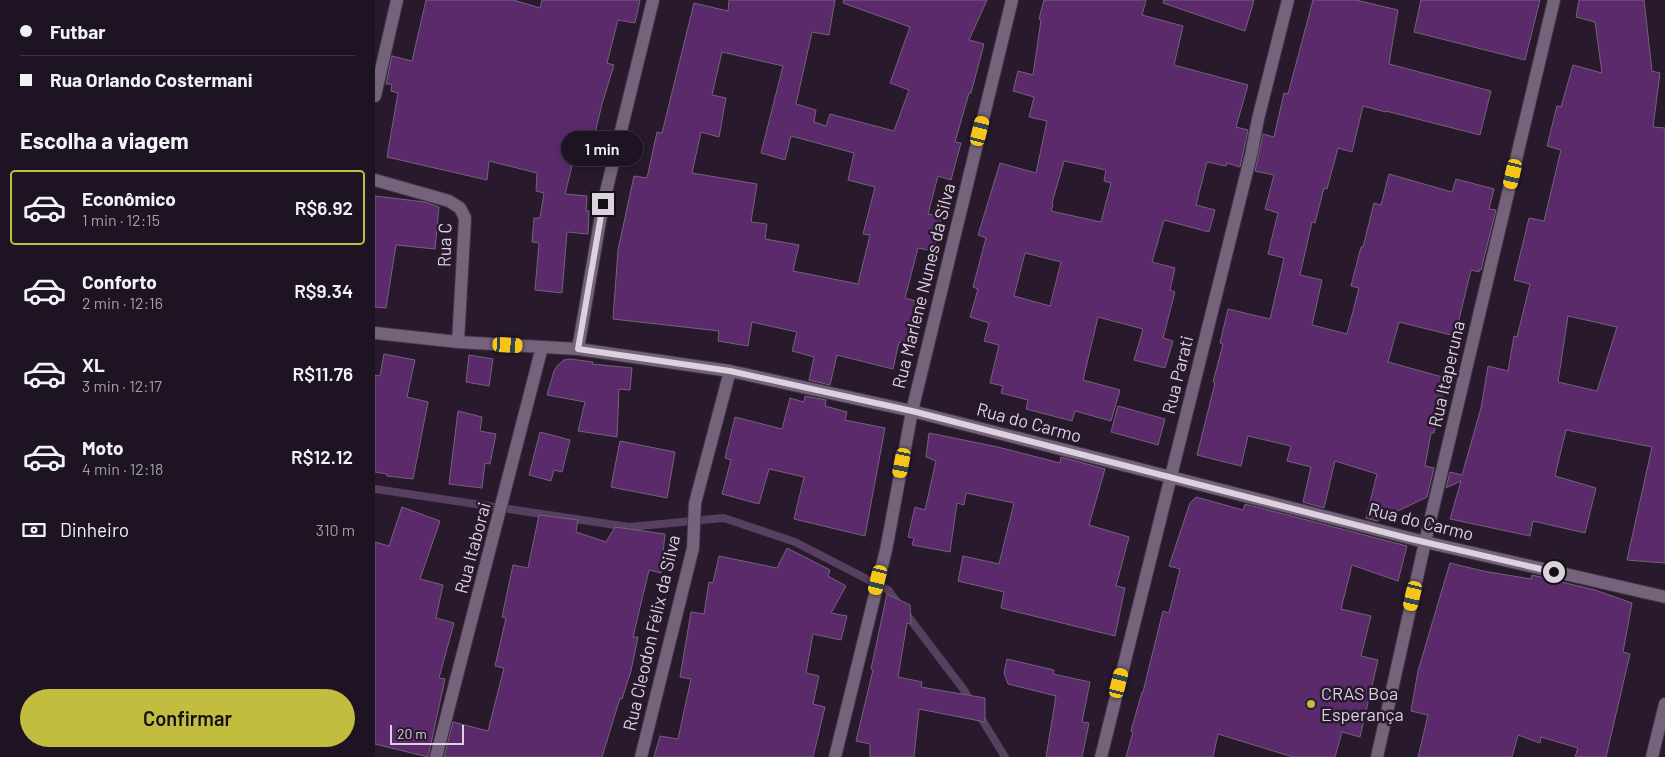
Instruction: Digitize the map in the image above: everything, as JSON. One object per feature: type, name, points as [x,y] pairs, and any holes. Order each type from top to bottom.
[{"type":"street","points":[[375,96],[397,0]]},
{"type":"street","points":[[578,349],[603,204],[653,0]]},
{"type":"street","name":"Rua Marlene Nunes da Silva","points":[[835,757],[886,550],[912,411],[1012,0]]},
{"type":"street","name":"Rua Parati","points":[[1101,757],[1288,0]]},
{"type":"street","name":"Rua Itaperuna","points":[[1377,757],[1425,542],[1554,0]]},
{"type":"street","name":"Rua C","points":[[375,180],[449,201],[460,208],[465,218],[458,342]]},
{"type":"street","name":"Rua do Carmo","points":[[375,333],[458,342],[578,349],[730,371],[912,411],[1425,542],[1665,597]]},
{"type":"street","name":"Rua Itaborai","points":[[437,757],[542,347]]},
{"type":"street","name":"Rua Cleodon Félix da Silva","points":[[641,757],[693,548],[695,503],[730,371]]},
{"type":"street","points":[[1653,757],[1665,704]]},
{"type":"building","points":[[426,0],[513,0],[540,8],[542,0],[640,0],[635,23],[618,20],[607,63],[614,65],[593,142],[579,138],[565,194],[587,196],[586,211],[589,211],[588,234],[567,232],[562,293],[535,290],[539,243],[532,242],[534,218],[540,218],[544,193],[536,191],[537,173],[489,161],[487,180],[387,157],[398,93],[391,91],[392,84],[386,84],[392,56],[412,61]]},
{"type":"building","points":[[729,0],[835,0],[829,35],[812,32],[796,104],[816,110],[814,122],[826,126],[830,114],[894,131],[909,90],[890,83],[910,27],[843,3],[844,0],[987,0],[969,40],[984,44],[955,142],[961,143],[951,180],[938,176],[928,214],[942,217],[933,251],[918,248],[905,298],[923,303],[912,346],[899,342],[893,369],[837,355],[830,385],[809,380],[814,357],[792,351],[797,332],[752,322],[748,346],[718,341],[719,331],[613,319],[618,250],[634,176],[647,178],[657,132],[662,133],[694,3],[728,11]],"holes":[[[722,52],[783,66],[761,153],[785,160],[791,136],[854,153],[848,180],[875,187],[863,234],[870,235],[858,284],[793,271],[799,245],[765,239],[767,224],[751,222],[757,184],[692,173],[701,132],[719,137],[726,98],[712,95]]]},
{"type":"building","points":[[1044,0],[1146,0],[1142,15],[1183,26],[1174,65],[1248,85],[1236,127],[1248,130],[1240,167],[1227,163],[1226,166],[1207,162],[1196,205],[1215,210],[1209,232],[1164,220],[1152,262],[1175,268],[1170,290],[1175,292],[1163,338],[1173,341],[1165,368],[1134,360],[1143,329],[1098,317],[1083,380],[1120,390],[1111,421],[1075,411],[1072,421],[1026,409],[1028,400],[1001,393],[1003,386],[990,383],[999,345],[984,341],[989,323],[970,317],[978,289],[973,287],[986,238],[978,235],[1000,163],[1036,173],[1047,121],[1029,117],[1034,97],[1013,91],[1018,71],[1033,75],[1041,20],[1039,19]],"holes":[[[1064,161],[1106,170],[1104,181],[1111,183],[1101,222],[1051,211]],[[1025,253],[1061,262],[1050,306],[1014,296]]]},
{"type":"building","points":[[1164,0],[1254,0],[1245,31],[1163,3]]},
{"type":"building","points":[[1313,0],[1356,0],[1398,10],[1389,64],[1491,91],[1480,135],[1363,106],[1352,152],[1338,148],[1327,189],[1324,188],[1315,223],[1312,222],[1300,275],[1322,280],[1312,325],[1347,334],[1359,288],[1351,286],[1361,247],[1363,247],[1374,203],[1381,205],[1389,174],[1452,192],[1456,179],[1494,189],[1489,209],[1496,210],[1481,270],[1479,269],[1479,272],[1471,270],[1455,336],[1399,322],[1388,362],[1446,378],[1434,433],[1431,433],[1425,466],[1434,468],[1427,497],[1377,521],[1366,518],[1377,474],[1335,461],[1324,508],[1303,502],[1311,467],[1287,461],[1291,446],[1248,436],[1241,466],[1197,455],[1215,383],[1213,382],[1223,344],[1220,343],[1228,309],[1270,319],[1284,258],[1268,254],[1278,213],[1265,209],[1274,175],[1255,171],[1263,134],[1274,137],[1284,93],[1288,94]]},
{"type":"building","points":[[1421,0],[1540,0],[1525,60],[1414,32]]},
{"type":"building","points":[[1579,0],[1644,0],[1652,71],[1660,73],[1653,127],[1665,128],[1665,563],[1627,560],[1652,447],[1566,430],[1555,476],[1596,488],[1585,533],[1533,521],[1530,536],[1450,519],[1461,481],[1446,488],[1450,472],[1462,475],[1481,408],[1488,366],[1508,371],[1514,336],[1517,337],[1530,284],[1514,280],[1529,218],[1544,221],[1561,150],[1547,146],[1557,106],[1561,107],[1573,65],[1602,73],[1595,22],[1576,17]],"holes":[[[1568,316],[1617,327],[1597,391],[1558,382]]]},
{"type":"building","points":[[375,196],[425,202],[439,207],[435,249],[396,245],[386,308],[375,307]]},
{"type":"building","points":[[384,354],[415,360],[407,397],[428,402],[413,479],[387,476],[387,474],[375,472],[375,375],[380,376]]},
{"type":"building","points":[[469,355],[493,359],[489,386],[466,382]]},
{"type":"building","points":[[564,360],[593,362],[592,364],[632,368],[630,390],[619,389],[617,437],[578,431],[585,402],[547,395],[554,371]]},
{"type":"building","points":[[805,396],[826,400],[825,406],[847,412],[845,420],[885,428],[865,536],[794,519],[804,477],[769,469],[759,504],[722,494],[731,460],[725,458],[735,417],[782,429],[790,398],[804,402]]},
{"type":"building","points":[[1118,406],[1165,419],[1158,445],[1111,432]]},
{"type":"building","points":[[458,411],[482,417],[480,431],[496,434],[490,464],[485,463],[482,488],[449,484]]},
{"type":"building","points":[[540,432],[570,440],[562,472],[554,470],[551,481],[529,475]]},
{"type":"building","points":[[929,433],[998,447],[1060,463],[1061,457],[1105,469],[1089,525],[1129,537],[1116,586],[1125,588],[1115,636],[1001,608],[1004,592],[958,581],[963,556],[999,564],[1014,503],[966,493],[964,505],[957,503],[950,552],[912,545],[914,538],[908,537],[915,507],[925,510],[936,461],[926,457]]},
{"type":"building","points":[[620,441],[675,452],[667,498],[611,487]]},
{"type":"building","points":[[1196,497],[1243,510],[1245,504],[1407,546],[1398,581],[1352,565],[1341,609],[1371,616],[1361,656],[1378,660],[1360,737],[1342,732],[1335,757],[1293,757],[1218,734],[1213,757],[1126,757],[1133,732],[1131,731],[1143,692],[1163,611],[1169,613],[1180,569],[1169,566],[1190,503]]},
{"type":"building","points":[[402,507],[440,521],[420,579],[443,585],[436,618],[454,623],[439,678],[445,679],[428,757],[375,744],[375,542],[389,546]]},
{"type":"building","points":[[539,515],[578,520],[576,532],[606,542],[615,527],[665,534],[661,573],[649,570],[633,637],[638,637],[631,671],[622,699],[620,698],[602,757],[444,757],[453,722],[488,731],[504,668],[495,666],[506,618],[502,617],[513,565],[528,568]]},
{"type":"building","points":[[787,548],[830,570],[828,576],[846,586],[831,613],[847,616],[841,640],[813,634],[806,673],[819,676],[813,704],[825,707],[813,757],[654,757],[660,736],[678,739],[691,679],[680,677],[691,612],[704,614],[709,582],[713,583],[719,556],[777,568]]},
{"type":"building","points":[[1450,563],[1531,579],[1532,575],[1595,590],[1632,603],[1623,652],[1630,654],[1606,757],[1575,757],[1578,748],[1541,737],[1540,743],[1518,735],[1512,757],[1418,757],[1428,715],[1411,711],[1418,671]]},
{"type":"building","points":[[887,594],[910,605],[911,624],[907,623],[898,677],[922,682],[921,687],[985,698],[985,722],[919,709],[914,757],[870,757],[870,744],[856,741],[873,670],[871,669]]},
{"type":"building","points":[[1007,659],[1054,670],[1053,674],[1090,682],[1082,722],[1089,723],[1082,757],[1046,757],[1056,696],[1008,684],[1004,673]]},
{"type":"waterway","points":[[375,489],[629,527],[724,518],[795,542],[888,590],[972,703]]},
{"type":"waterway","points":[[978,713],[1005,757]]},
{"type":"place","name":"CRAS Boa Esperança","points":[[1311,704]]},
{"type":"route","points":[[603,204],[578,349],[730,371],[912,411],[1407,538],[1554,572]]}]
